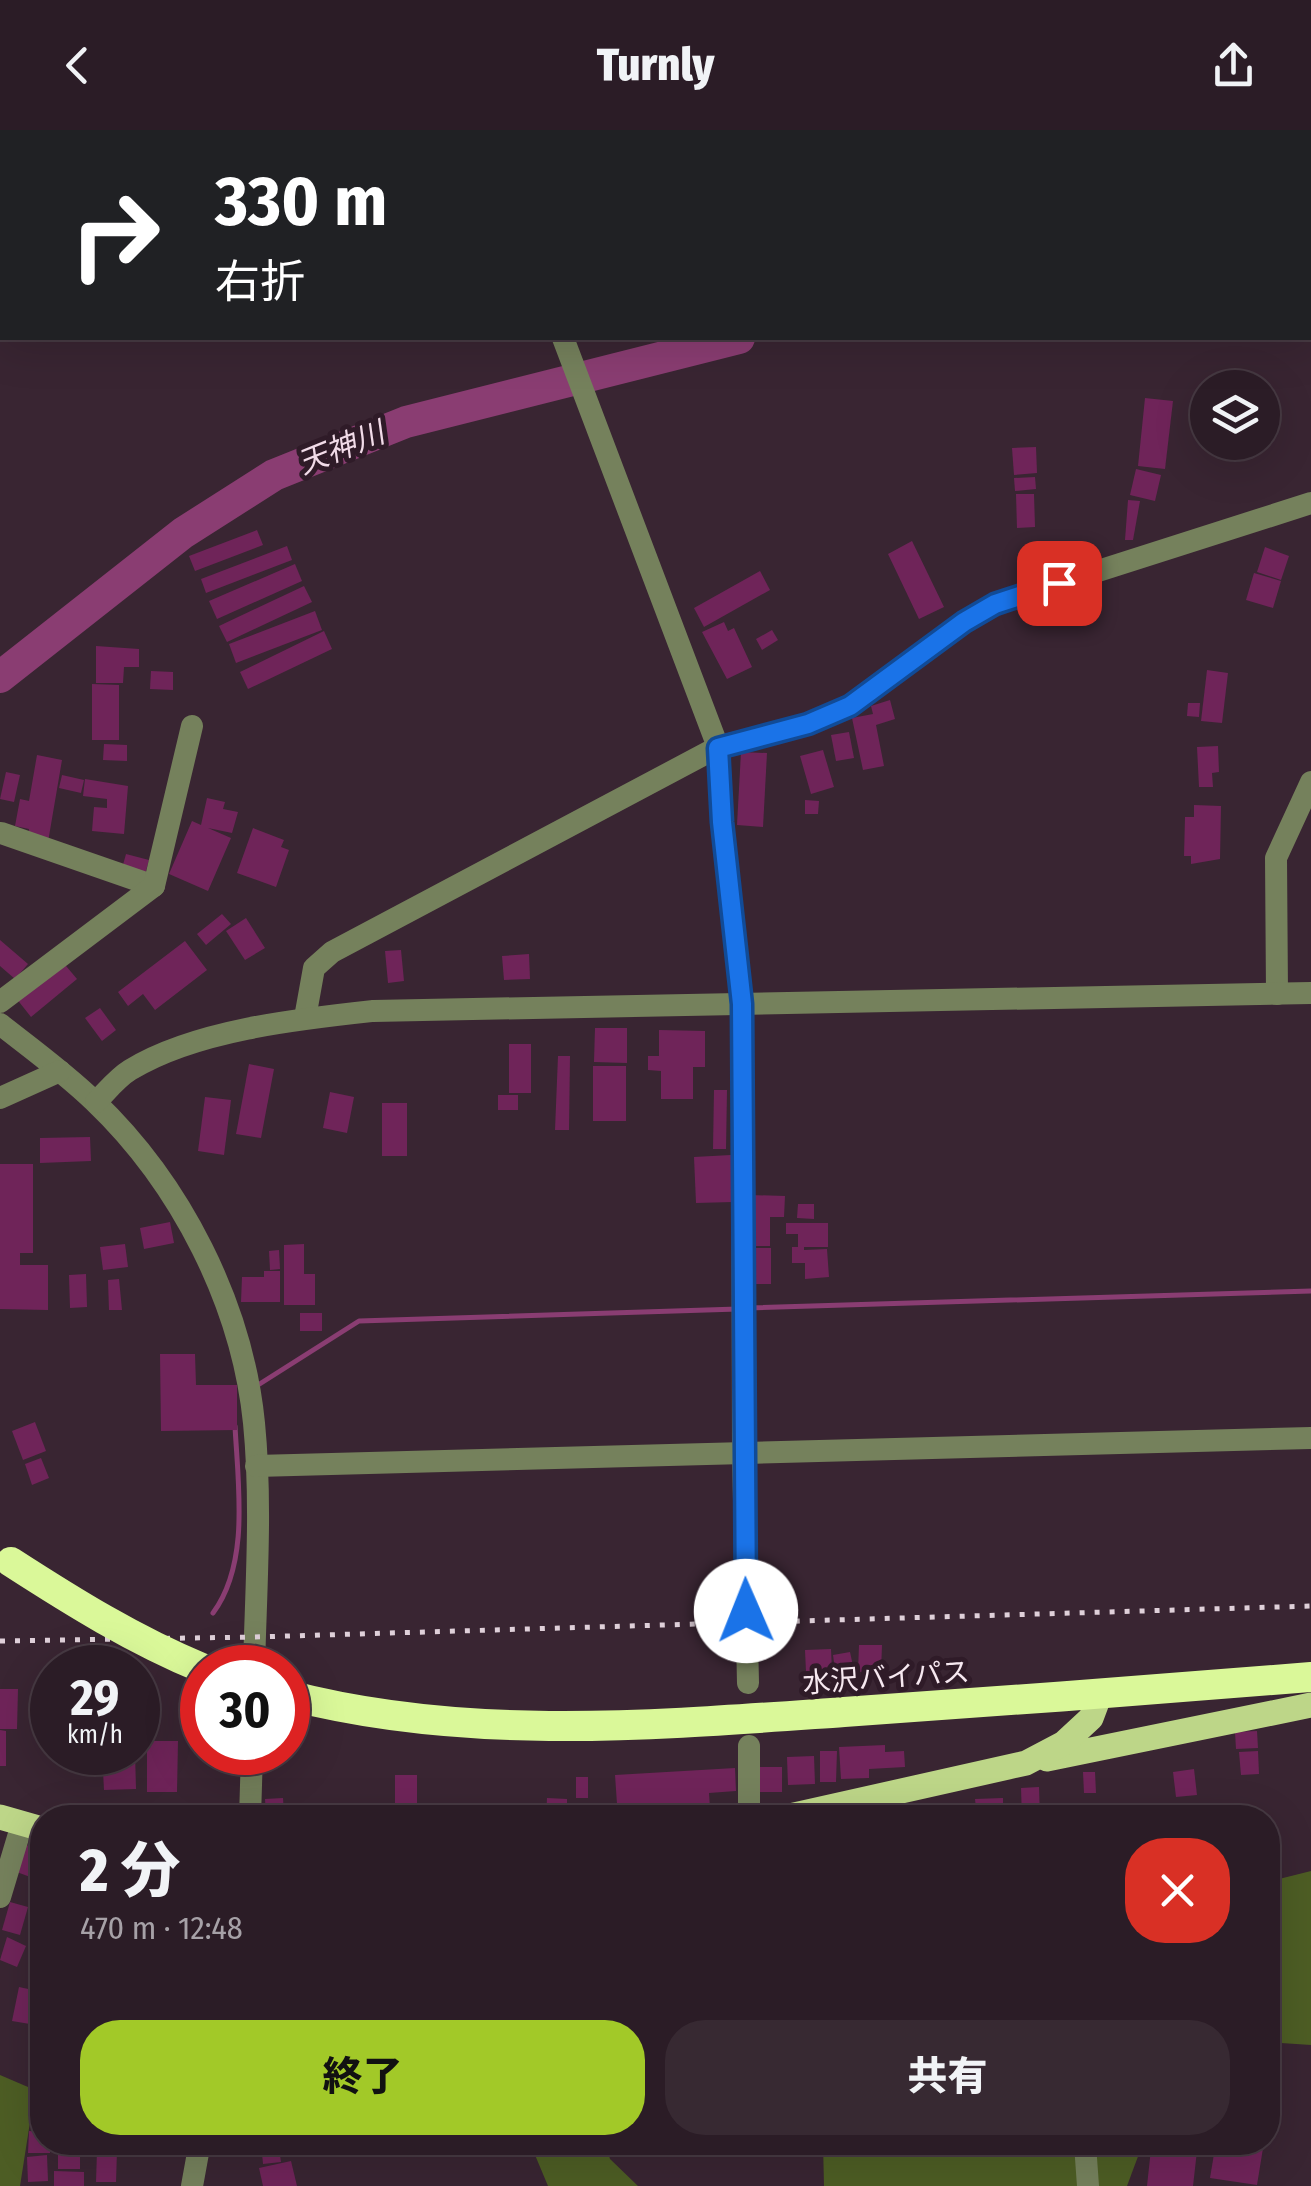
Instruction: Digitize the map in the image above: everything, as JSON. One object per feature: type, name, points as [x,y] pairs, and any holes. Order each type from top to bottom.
[{"type":"highway","points":[[5,1558],[84,1610],[180,1659]]},
{"type":"highway","name":"水沢バイパス","points":[[310,1701],[399,1718],[582,1726],[777,1717],[1311,1678]]},
{"type":"main road","points":[[1026,1764],[1064,1743],[1091,1718],[1100,1694]]},
{"type":"main road","points":[[843,1805],[1311,1704]]},
{"type":"street","points":[[567,348],[718,748],[742,1004],[742,1454],[748,1684]]},
{"type":"street","points":[[305,1018],[314,968],[332,952],[718,748],[808,724],[850,706],[964,622],[995,604],[1311,503]]},
{"type":"street","points":[[0,1002],[154,886],[192,726]]},
{"type":"street","points":[[1278,994],[1276,858],[1311,782]]},
{"type":"street","points":[[1,832],[154,886]]},
{"type":"street","points":[[96,1102],[126,1072],[146,1062],[259,1026],[373,1011],[1311,993]]},
{"type":"street","points":[[0,1024],[96,1102],[152,1167],[200,1244],[217,1284],[243,1367],[254,1422],[254,1645]]},
{"type":"street","points":[[0,1098],[60,1071]]},
{"type":"street","points":[[256,1466],[1311,1438]]},
{"type":"street","points":[[748,1746],[749,1805]]},
{"type":"street","points":[[250,1805],[251,1775]]},
{"type":"street","points":[[0,1897],[22,1823]]},
{"type":"street","points":[[192,2186],[198,2155]]},
{"type":"street","points":[[1086,2155],[1088,2186]]},
{"type":"green space","points":[[1311,1871],[1311,2045],[1280,2043],[1280,1879]]},
{"type":"green space","points":[[0,2075],[30,2088],[30,2122],[20,2186],[0,2186]]},
{"type":"green space","points":[[535,2155],[609,2155],[638,2186],[548,2186]]},
{"type":"green space","points":[[823,2155],[1139,2155],[1127,2186],[824,2186]]},
{"type":"building","points":[[1145,398],[1173,401],[1165,469],[1138,466]]},
{"type":"building","points":[[1036,447],[1037,473],[1014,475],[1012,448]]},
{"type":"building","points":[[1136,469],[1161,475],[1155,501],[1130,495]]},
{"type":"building","points":[[1035,477],[1036,489],[1015,491],[1014,478]]},
{"type":"building","points":[[1016,494],[1034,494],[1035,527],[1017,528]]},
{"type":"building","points":[[1128,500],[1140,501],[1133,540],[1125,540]]},
{"type":"building","points":[[257,530],[263,545],[195,571],[189,556]]},
{"type":"building","points":[[912,541],[944,607],[919,619],[888,554]]},
{"type":"building","points":[[287,546],[292,560],[206,593],[201,579]]},
{"type":"building","points":[[1265,547],[1289,556],[1281,580],[1257,572]]},
{"type":"building","points":[[295,564],[302,581],[217,619],[209,601]]},
{"type":"building","points":[[760,571],[770,590],[704,627],[694,608]]},
{"type":"building","points":[[1254,573],[1281,581],[1273,608],[1246,600]]},
{"type":"building","points":[[304,586],[312,602],[227,642],[219,626]]},
{"type":"building","points":[[315,611],[322,630],[236,663],[229,644]]},
{"type":"building","points":[[724,622],[728,631],[734,628],[752,667],[727,679],[702,632]]},
{"type":"building","points":[[772,630],[778,640],[762,650],[756,639]]},
{"type":"building","points":[[324,631],[332,649],[248,689],[240,672]]},
{"type":"building","points":[[96,646],[139,649],[139,667],[124,667],[123,683],[96,683]]},
{"type":"building","points":[[1207,670],[1228,673],[1222,723],[1201,721]]},
{"type":"building","points":[[151,671],[173,672],[173,690],[150,689]]},
{"type":"building","points":[[92,684],[119,685],[119,740],[92,740]]},
{"type":"building","points":[[890,700],[895,719],[876,725],[884,766],[863,770],[852,718],[873,714],[871,706]]},
{"type":"building","points":[[1188,703],[1200,703],[1199,717],[1187,716]]},
{"type":"building","points":[[849,732],[854,758],[836,761],[831,735]]},
{"type":"building","points":[[104,744],[127,745],[127,761],[103,760]]},
{"type":"building","points":[[1218,746],[1219,772],[1212,773],[1213,787],[1199,787],[1197,747]]},
{"type":"building","points":[[823,750],[834,787],[811,794],[800,756]]},
{"type":"building","points":[[741,752],[767,753],[763,827],[737,825]]},
{"type":"building","points":[[37,755],[62,760],[48,842],[28,838],[29,829],[15,826],[20,799],[29,801]]},
{"type":"building","points":[[6,772],[20,775],[14,802],[0,799]]},
{"type":"building","points":[[62,775],[84,780],[81,793],[59,788]]},
{"type":"building","points":[[85,779],[128,786],[124,834],[92,831],[94,807],[107,808],[107,799],[83,796]]},
{"type":"building","points":[[207,798],[225,802],[223,809],[238,812],[232,833],[208,828],[231,838],[208,891],[169,874],[192,821],[201,825]]},
{"type":"building","points":[[805,800],[819,801],[818,814],[805,814]]},
{"type":"building","points":[[1194,805],[1221,806],[1220,859],[1191,864],[1191,856],[1184,856],[1185,817],[1194,817]]},
{"type":"building","points":[[253,828],[284,840],[281,847],[289,850],[276,887],[237,873]]},
{"type":"building","points":[[126,854],[149,860],[144,878],[121,872]]},
{"type":"building","points":[[222,914],[231,924],[206,945],[197,934]]},
{"type":"building","points":[[246,918],[265,948],[245,960],[226,931]]},
{"type":"building","points":[[0,940],[28,964],[15,979],[0,966]]},
{"type":"building","points":[[185,941],[207,970],[155,1010],[143,994],[128,1006],[118,992]]},
{"type":"building","points":[[401,950],[404,981],[388,983],[385,951]]},
{"type":"building","points":[[529,954],[530,979],[504,980],[502,956]]},
{"type":"building","points":[[61,960],[77,979],[31,1017],[16,998]]},
{"type":"building","points":[[100,1008],[116,1030],[102,1041],[85,1018]]},
{"type":"building","points":[[595,1028],[627,1028],[627,1063],[594,1062]]},
{"type":"building","points":[[659,1030],[705,1031],[705,1067],[693,1067],[693,1099],[661,1099],[661,1071],[648,1070],[648,1056],[659,1056]]},
{"type":"building","points":[[509,1044],[531,1044],[531,1093],[509,1093]]},
{"type":"building","points":[[558,1056],[570,1056],[569,1130],[555,1130]]},
{"type":"building","points":[[249,1064],[274,1069],[261,1138],[236,1134]]},
{"type":"building","points":[[593,1066],[626,1066],[626,1121],[593,1121]]},
{"type":"building","points":[[714,1090],[727,1090],[726,1149],[713,1149]]},
{"type":"building","points":[[330,1092],[354,1097],[347,1133],[323,1128]]},
{"type":"building","points":[[498,1095],[518,1095],[518,1110],[498,1110]]},
{"type":"building","points":[[205,1097],[231,1100],[224,1155],[198,1151]]},
{"type":"building","points":[[382,1103],[407,1103],[407,1156],[382,1156]]},
{"type":"building","points":[[90,1137],[91,1161],[40,1163],[40,1138]]},
{"type":"building","points":[[731,1155],[733,1202],[696,1203],[694,1157]]},
{"type":"building","points":[[0,1164],[33,1164],[33,1253],[20,1253],[20,1265],[48,1265],[48,1310],[0,1309]]},
{"type":"building","points":[[750,1195],[785,1196],[784,1217],[770,1217],[770,1246],[750,1246]]},
{"type":"building","points":[[798,1204],[814,1204],[814,1219],[797,1218]]},
{"type":"building","points":[[170,1222],[174,1243],[144,1249],[140,1228]]},
{"type":"building","points":[[786,1223],[828,1223],[828,1247],[804,1250],[827,1249],[829,1277],[805,1279],[805,1263],[792,1263],[792,1247],[798,1247],[798,1234],[786,1234]]},
{"type":"building","points":[[125,1244],[128,1267],[103,1270],[100,1247]]},
{"type":"building","points":[[304,1244],[304,1274],[315,1274],[315,1305],[284,1305],[284,1245]]},
{"type":"building","points":[[751,1248],[771,1248],[771,1284],[750,1284]]},
{"type":"building","points":[[279,1250],[280,1269],[270,1270],[269,1251]]},
{"type":"building","points":[[264,1271],[280,1271],[280,1302],[241,1302],[242,1277],[264,1277]]},
{"type":"building","points":[[86,1274],[87,1307],[70,1308],[69,1275]]},
{"type":"building","points":[[119,1279],[122,1310],[109,1310],[108,1280]]},
{"type":"building","points":[[300,1313],[322,1313],[322,1331],[300,1331]]},
{"type":"building","points":[[160,1354],[195,1354],[196,1385],[237,1385],[237,1430],[161,1431]]},
{"type":"building","points":[[35,1422],[46,1451],[23,1460],[12,1431]]},
{"type":"building","points":[[41,1458],[49,1478],[32,1485],[25,1464]]},
{"type":"building","points":[[859,1645],[882,1645],[881,1672],[858,1672]]},
{"type":"building","points":[[831,1649],[832,1671],[806,1672],[805,1650]]},
{"type":"building","points":[[850,1652],[853,1666],[835,1669],[833,1655]]},
{"type":"building","points":[[0,1689],[18,1689],[17,1729],[0,1729]]},
{"type":"building","points":[[0,1730],[6,1731],[6,1766],[0,1766]]},
{"type":"building","points":[[1257,1731],[1258,1748],[1236,1749],[1235,1732]]},
{"type":"building","points":[[160,1741],[178,1741],[177,1792],[147,1792],[147,1775],[160,1775]]},
{"type":"building","points":[[885,1745],[885,1752],[904,1751],[905,1767],[869,1769],[869,1778],[841,1779],[839,1747]]},
{"type":"building","points":[[820,1751],[837,1751],[836,1782],[820,1782]]},
{"type":"building","points":[[1258,1751],[1259,1774],[1241,1775],[1239,1752]]},
{"type":"building","points":[[814,1756],[815,1784],[788,1785],[787,1757]]},
{"type":"building","points":[[755,1767],[782,1767],[782,1792],[754,1792]]},
{"type":"building","points":[[735,1768],[736,1791],[709,1793],[710,1805],[617,1805],[615,1775]]},
{"type":"building","points":[[1194,1769],[1197,1795],[1176,1797],[1173,1772]]},
{"type":"building","points":[[1083,1772],[1095,1772],[1096,1793],[1084,1793]]},
{"type":"building","points":[[103,1775],[136,1775],[136,1789],[104,1790]]},
{"type":"building","points":[[395,1775],[417,1775],[417,1805],[395,1805]]},
{"type":"building","points":[[576,1777],[588,1777],[588,1798],[576,1798]]},
{"type":"building","points":[[1039,1787],[1040,1805],[1022,1805],[1021,1788]]},
{"type":"building","points":[[283,1798],[283,1805],[265,1805],[265,1799]]},
{"type":"building","points":[[547,1798],[567,1799],[567,1805],[547,1805]]},
{"type":"building","points":[[1003,1798],[1003,1805],[976,1805],[975,1799]]},
{"type":"building","points":[[23,1844],[30,1846],[30,1877],[14,1871]]},
{"type":"building","points":[[10,1902],[28,1907],[20,1935],[2,1930]]},
{"type":"building","points":[[7,1937],[26,1946],[17,1967],[0,1960]]},
{"type":"building","points":[[19,1987],[30,1989],[30,2024],[12,2021]]},
{"type":"building","points":[[47,2155],[48,2181],[28,2182],[27,2157]]},
{"type":"building","points":[[58,2155],[80,2155],[80,2169],[58,2169]]},
{"type":"building","points":[[97,2155],[117,2155],[116,2182],[96,2182]]},
{"type":"building","points":[[262,2155],[280,2155],[281,2162],[263,2164]]},
{"type":"building","points":[[1150,2155],[1197,2155],[1193,2186],[1147,2186]]},
{"type":"building","points":[[1214,2155],[1262,2155],[1257,2185],[1210,2178]]},
{"type":"building","points":[[291,2161],[297,2186],[263,2186],[259,2168]]},
{"type":"building","points":[[54,2171],[84,2172],[84,2186],[54,2186]]},
{"type":"waterway","name":"天神川","points":[[0,677],[183,533],[274,475],[406,422],[731,340]]},
{"type":"waterway","points":[[749,1308],[1311,1291]]},
{"type":"waterway","points":[[258,1385],[359,1321],[738,1309]]},
{"type":"waterway","points":[[213,1613],[225,1593],[237,1547],[235,1426]]},
{"type":"railway","points":[[0,1641],[1311,1606]]},
{"type":"route","points":[[746,1611],[742,1004],[718,748],[808,724],[850,706],[964,622],[995,604],[1059,583]]}]
